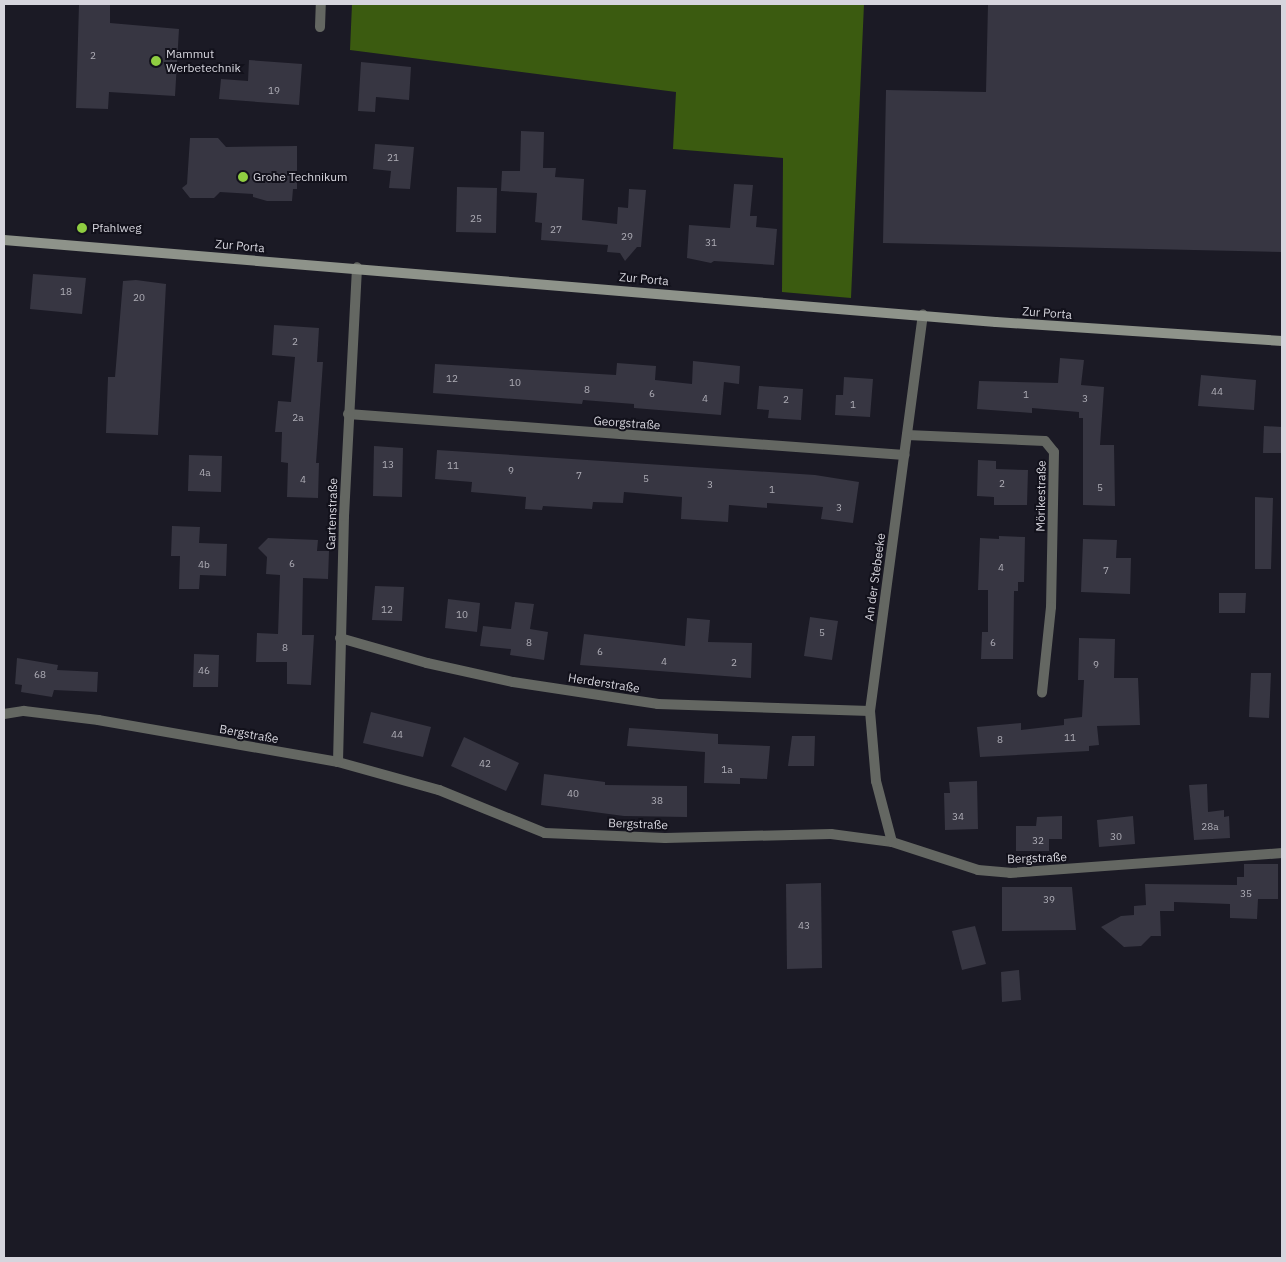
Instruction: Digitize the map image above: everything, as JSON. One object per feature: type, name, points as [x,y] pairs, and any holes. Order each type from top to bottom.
[{"type":"main road","name":"Zur Porta","points":[[4,240],[356,267],[923,315],[1282,341]]},
{"type":"street","points":[[320,27],[321,4]]},
{"type":"street","name":"Gartenstraße","points":[[338,762],[340,638],[348,414],[356,267]]},
{"type":"street","name":"An der Stebeeke","points":[[892,842],[876,781],[870,711],[923,315]]},
{"type":"street","name":"Georgstraße","points":[[348,414],[904,455]]},
{"type":"street","name":"Mörikestraße","points":[[907,435],[1045,441],[1054,452],[1052,607],[1042,693]]},
{"type":"street","name":"Herderstraße","points":[[340,638],[426,663],[513,682],[658,704],[870,711]]},
{"type":"street","name":"Bergstraße","points":[[4,714],[24,711],[98,720],[338,762],[439,790],[545,833],[665,838],[831,834],[892,842],[978,870],[1010,873],[1282,853]]},
{"type":"green space","points":[[352,4],[864,4],[851,298],[782,292],[783,158],[673,149],[676,92],[350,50]]},
{"type":"building","points":[[79,4],[110,4],[110,23],[179,29],[175,96],[109,92],[108,109],[76,108]]},
{"type":"building","points":[[988,4],[1282,4],[1282,252],[883,243],[886,90],[986,92]]},
{"type":"building","points":[[249,60],[302,64],[299,105],[219,99],[221,79],[248,81]]},
{"type":"building","points":[[361,62],[411,67],[409,100],[376,97],[375,112],[358,111]]},
{"type":"building","points":[[521,131],[544,132],[543,168],[556,168],[555,177],[584,179],[582,220],[617,224],[618,207],[628,208],[629,189],[646,190],[641,247],[637,247],[625,261],[620,253],[607,252],[608,245],[541,240],[542,223],[535,222],[537,193],[501,191],[502,171],[520,171]]},
{"type":"building","name":"Grohe Technikum","points":[[190,138],[218,138],[226,147],[297,146],[297,189],[293,189],[292,201],[267,201],[253,197],[253,194],[220,192],[214,198],[190,198],[182,188],[187,184]]},
{"type":"building","points":[[375,144],[414,147],[410,189],[389,188],[391,171],[373,169]]},
{"type":"building","points":[[734,184],[753,185],[750,216],[757,216],[756,227],[777,229],[774,265],[714,261],[711,263],[687,258],[689,225],[730,228]]},
{"type":"building","points":[[457,187],[497,188],[496,233],[456,232]]},
{"type":"building","points":[[33,274],[86,278],[82,314],[30,309]]},
{"type":"building","points":[[136,280],[166,284],[158,435],[106,433],[108,377],[115,377],[123,281]]},
{"type":"building","points":[[274,325],[319,328],[317,362],[323,362],[316,463],[319,463],[318,498],[287,497],[288,463],[281,462],[282,432],[275,432],[278,401],[291,402],[295,357],[272,355]]},
{"type":"building","points":[[1060,358],[1084,360],[1081,385],[1104,387],[1100,445],[1114,445],[1115,506],[1083,505],[1083,418],[1079,418],[1079,412],[1032,408],[1032,413],[977,409],[979,381],[1058,383]]},
{"type":"building","points":[[693,361],[740,366],[739,384],[724,382],[721,415],[634,408],[634,404],[583,400],[582,404],[433,393],[435,364],[616,375],[617,363],[656,366],[655,380],[692,384]]},
{"type":"building","points":[[1201,375],[1256,380],[1254,410],[1198,406]]},
{"type":"building","points":[[844,377],[873,379],[870,417],[835,415],[836,395],[843,395]]},
{"type":"building","points":[[759,386],[803,389],[801,420],[768,418],[769,410],[757,409]]},
{"type":"building","points":[[1264,426],[1282,427],[1282,453],[1263,453]]},
{"type":"building","points":[[374,446],[403,448],[402,497],[373,496]]},
{"type":"building","points":[[437,450],[815,475],[859,482],[853,523],[821,519],[823,507],[767,503],[767,508],[729,505],[728,522],[681,519],[682,497],[624,492],[623,503],[593,502],[592,509],[543,506],[542,510],[525,509],[526,497],[471,492],[472,482],[435,479]]},
{"type":"building","points":[[189,455],[222,456],[221,492],[188,491]]},
{"type":"building","points":[[978,460],[996,461],[996,469],[1028,470],[1027,505],[994,505],[994,497],[977,496]]},
{"type":"building","points":[[1255,497],[1273,498],[1271,569],[1255,569]]},
{"type":"building","points":[[172,526],[200,527],[199,543],[227,544],[226,576],[200,575],[199,589],[179,589],[180,556],[171,556]]},
{"type":"building","points":[[999,536],[1025,537],[1024,582],[1018,582],[1018,591],[1014,591],[1013,659],[981,659],[982,632],[988,632],[988,590],[978,590],[980,538],[999,539]]},
{"type":"building","points":[[268,538],[318,540],[317,551],[329,551],[328,579],[303,578],[302,635],[314,635],[311,685],[287,684],[287,662],[256,662],[257,633],[278,634],[280,575],[266,574],[267,557],[258,548]]},
{"type":"building","points":[[1083,539],[1117,540],[1116,558],[1131,558],[1130,594],[1081,592]]},
{"type":"building","points":[[375,586],[404,587],[402,621],[372,620]]},
{"type":"building","points":[[1219,593],[1246,593],[1245,613],[1219,613]]},
{"type":"building","points":[[448,599],[480,603],[477,632],[445,628]]},
{"type":"building","points":[[515,602],[534,604],[530,629],[548,632],[544,660],[510,655],[511,649],[480,646],[483,626],[511,629]]},
{"type":"building","points":[[810,617],[838,621],[832,660],[804,656]]},
{"type":"building","points":[[687,618],[710,620],[708,642],[752,643],[751,678],[580,665],[584,634],[685,646]]},
{"type":"building","points":[[1079,638],[1115,639],[1114,678],[1138,678],[1140,725],[1097,726],[1099,745],[1089,746],[1089,751],[980,757],[977,727],[1021,723],[1021,730],[1064,725],[1064,719],[1082,717],[1084,680],[1078,680]]},
{"type":"building","points":[[194,654],[219,655],[218,687],[193,687]]},
{"type":"building","points":[[17,658],[58,665],[57,670],[98,672],[97,692],[54,690],[52,697],[21,692],[22,685],[15,684]]},
{"type":"building","points":[[1251,673],[1271,673],[1269,718],[1249,717]]},
{"type":"building","points":[[371,712],[431,727],[423,757],[363,743]]},
{"type":"building","points":[[629,728],[718,734],[718,744],[770,746],[767,779],[740,778],[740,784],[704,783],[705,752],[627,746]]},
{"type":"building","points":[[792,736],[815,736],[814,766],[788,766]]},
{"type":"building","points":[[464,737],[519,763],[506,791],[451,766]]},
{"type":"building","points":[[544,774],[605,782],[605,785],[687,786],[687,817],[624,816],[541,805]]},
{"type":"building","points":[[977,781],[978,829],[945,830],[944,793],[950,793],[949,782]]},
{"type":"building","points":[[1207,784],[1208,812],[1224,810],[1224,817],[1229,816],[1230,838],[1194,840],[1189,785]]},
{"type":"building","points":[[1062,816],[1062,839],[1049,839],[1049,851],[1016,851],[1016,826],[1036,826],[1037,817]]},
{"type":"building","points":[[1133,816],[1135,844],[1099,847],[1097,820]]},
{"type":"building","points":[[1244,864],[1278,864],[1278,899],[1258,899],[1257,919],[1230,918],[1230,904],[1174,902],[1174,911],[1160,911],[1161,936],[1151,936],[1141,946],[1124,947],[1101,927],[1121,916],[1134,915],[1134,906],[1146,905],[1145,884],[1237,885],[1237,877],[1244,877]]},
{"type":"building","points":[[821,883],[822,968],[787,969],[786,884]]},
{"type":"building","points":[[1002,887],[1072,887],[1076,930],[1002,931]]},
{"type":"building","points":[[975,926],[986,964],[962,970],[952,931]]},
{"type":"building","points":[[1019,970],[1021,1000],[1002,1002],[1001,972]]},
{"type":"place","name":"Mammut Werbetechnik","points":[[156,61]]},
{"type":"place","name":"Grohe Technikum","points":[[243,177]]},
{"type":"place","name":"Pfahlweg","points":[[82,228]]}]
